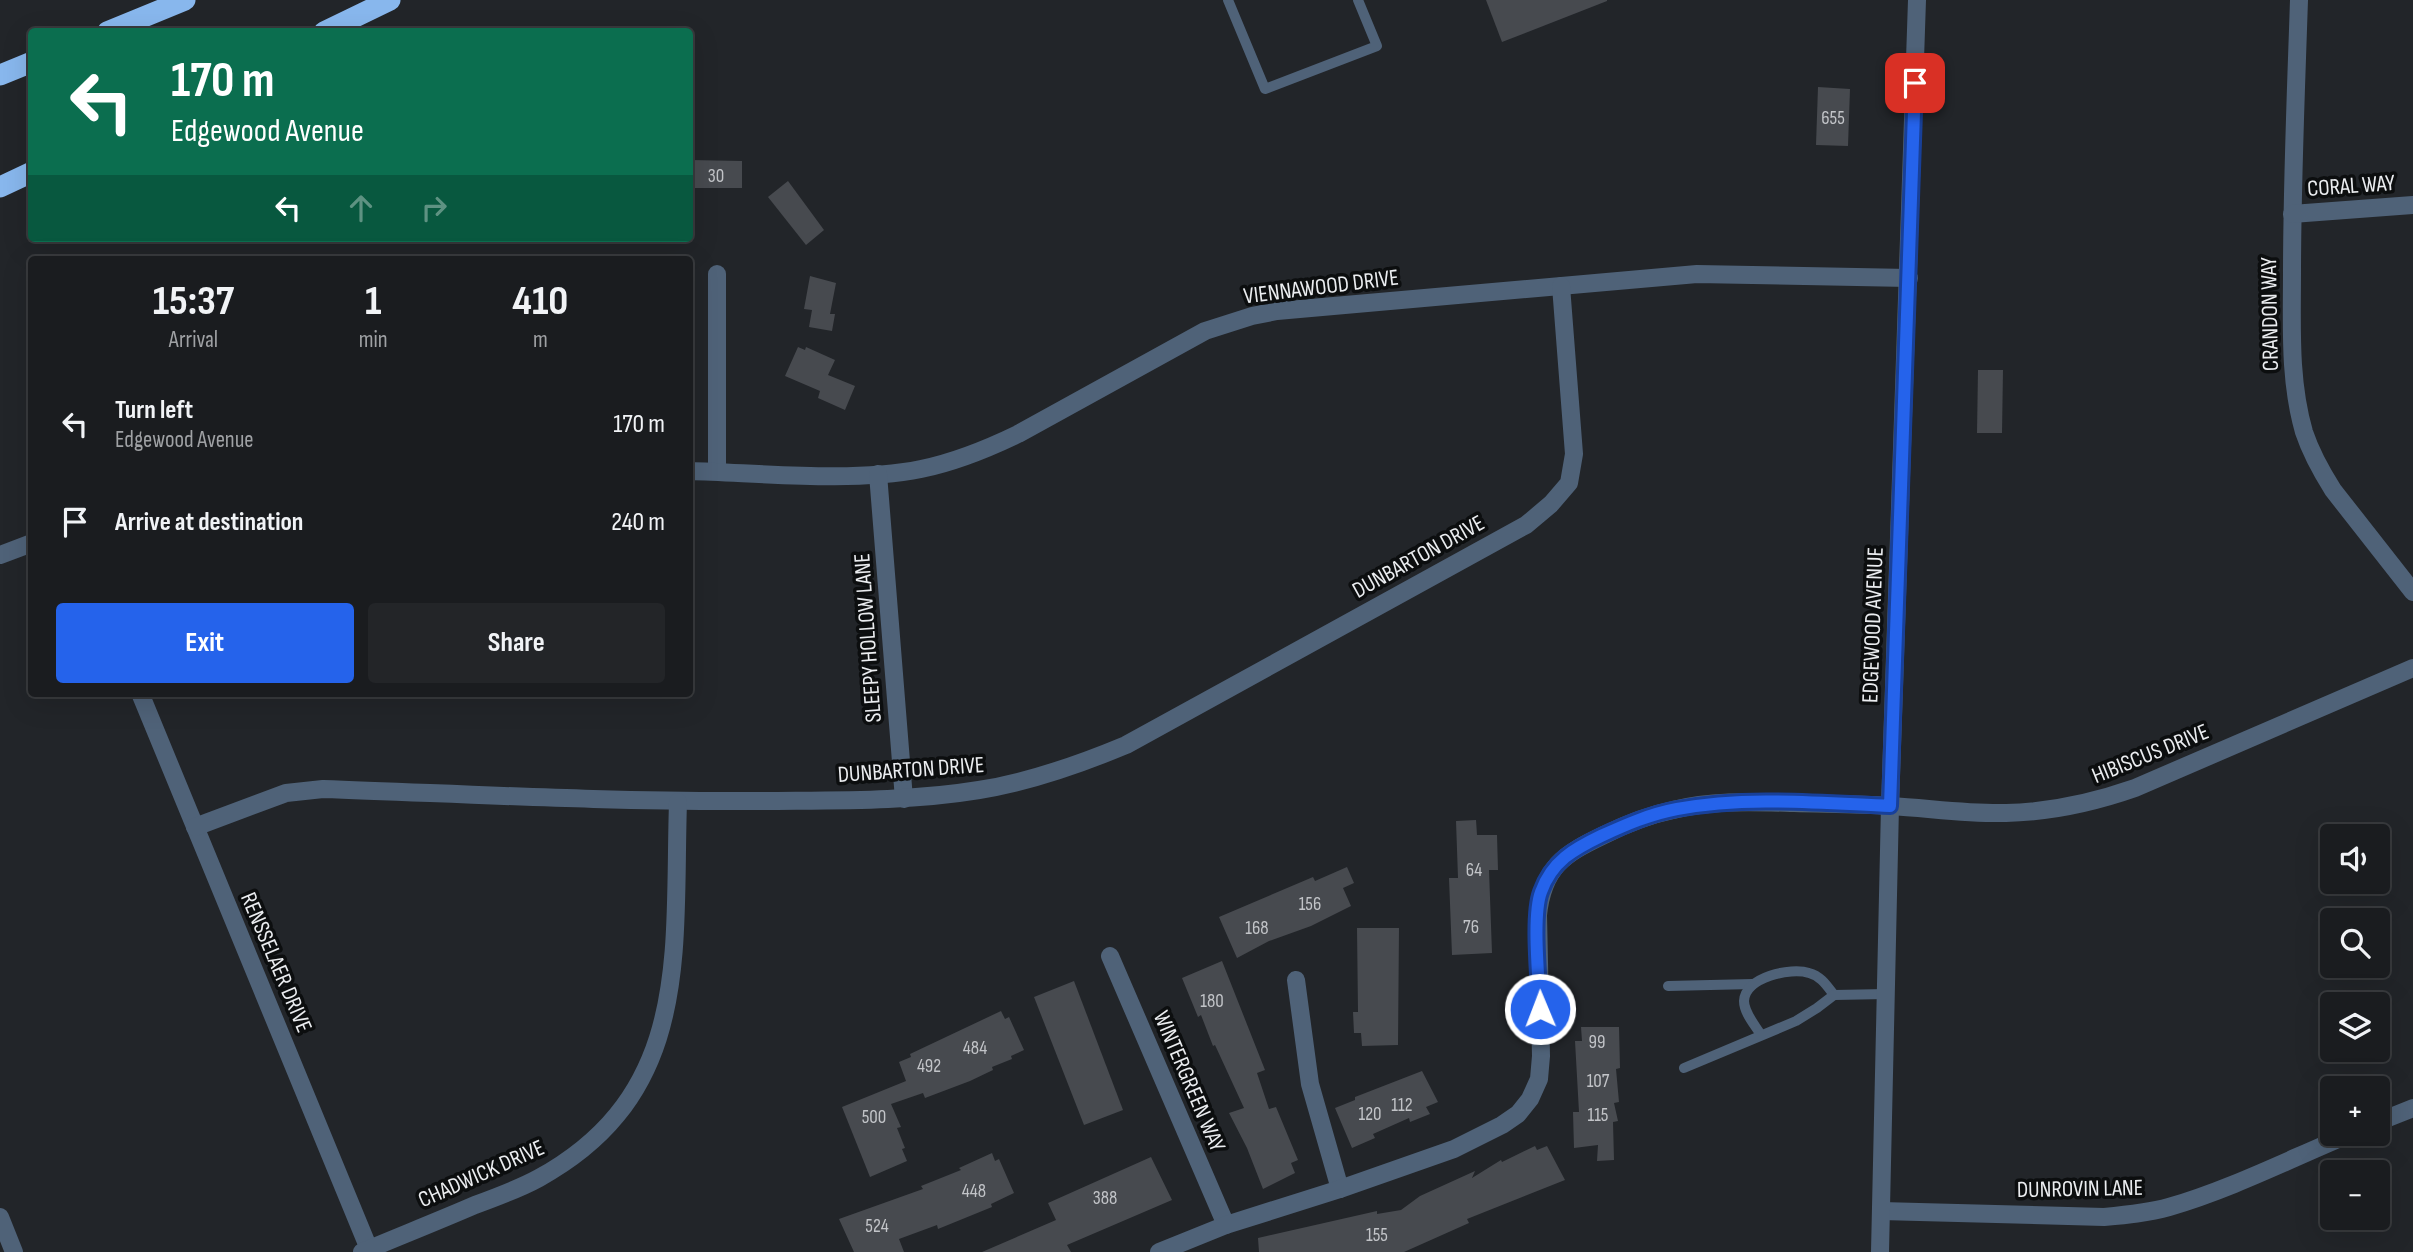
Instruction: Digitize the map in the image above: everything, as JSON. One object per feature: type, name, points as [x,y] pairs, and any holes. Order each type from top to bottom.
[{"type":"highway","points":[[117,28],[185,0]]},
{"type":"highway","points":[[332,28],[390,0]]},
{"type":"highway","points":[[0,75],[28,64]]},
{"type":"highway","points":[[0,187],[28,174]]},
{"type":"street","name":"EDGEWOOD AVENUE","points":[[1880,1252],[1890,806],[1917,0]]},
{"type":"street","name":"CRANDON WAY","points":[[2299,0],[2292,214],[2293,376],[2305,432],[2316,462],[2333,490],[2413,592]]},
{"type":"street","name":"CORAL WAY","points":[[2292,214],[2413,205]]},
{"type":"street","points":[[716,274],[717,471]]},
{"type":"street","name":"VIENNAWOOD DRIVE","points":[[693,471],[878,474],[921,469],[988,449],[1205,331],[1277,311],[1697,274],[1909,278]]},
{"type":"street","name":"DUNBARTON DRIVE","points":[[195,827],[286,793],[323,789],[678,802],[904,799],[971,792],[1034,779],[1079,765],[1126,745],[1526,525],[1551,505],[1569,483],[1574,454],[1561,286]]},
{"type":"street","name":"SLEEPY HOLLOW LANE","points":[[878,474],[904,799]]},
{"type":"street","points":[[0,555],[28,544]]},
{"type":"street","name":"HIBISCUS DRIVE","points":[[1890,806],[2004,813],[2045,811],[2093,803],[2135,788],[2413,668]]},
{"type":"street","name":"RENSSELAER DRIVE","points":[[142,697],[366,1250]]},
{"type":"street","name":"CHADWICK DRIVE","points":[[366,1250],[538,1179],[586,1146],[617,1117],[634,1093],[656,1048],[668,1002],[673,947],[678,802]]},
{"type":"street","points":[[1159,1252],[1226,1224],[1340,1189],[1454,1149],[1518,1114],[1530,1099],[1539,1079],[1540,895],[1547,877],[1559,861],[1573,850],[1631,822],[1675,809],[1734,802],[1890,806]]},
{"type":"street","name":"WINTERGREEN WAY","points":[[1110,956],[1226,1224]]},
{"type":"street","points":[[1296,980],[1310,1084],[1340,1189]]},
{"type":"street","points":[[2390,1117],[2413,1108]]},
{"type":"street","name":"DUNROVIN LANE","points":[[1881,1211],[2104,1217],[2135,1214],[2167,1208],[2204,1195],[2321,1146]]},
{"type":"street","points":[[0,1217],[14,1252]]},
{"type":"lane","points":[[1228,0],[1265,89],[1377,46],[1358,0]]},
{"type":"lane","points":[[1668,986],[1753,984],[1793,970],[1817,977],[1834,995]]},
{"type":"lane","points":[[1753,984],[1747,990],[1744,1000],[1746,1011],[1761,1035]]},
{"type":"lane","points":[[1685,1068],[1796,1021],[1834,995],[1886,993]]},
{"type":"building","points":[[1486,0],[1607,0],[1607,1],[1502,42]]},
{"type":"building","points":[[1818,87],[1850,89],[1848,146],[1816,145]]},
{"type":"building","points":[[693,160],[742,161],[742,188],[693,188]]},
{"type":"building","points":[[788,181],[824,230],[806,245],[768,197]]},
{"type":"building","points":[[810,276],[836,283],[830,314],[835,314],[832,331],[809,327],[812,310],[804,309]]},
{"type":"building","points":[[798,347],[805,350],[806,347],[835,360],[828,375],[855,386],[845,410],[818,398],[820,391],[785,376]]},
{"type":"building","points":[[1978,370],[2003,370],[2002,433],[1977,433]]},
{"type":"building","points":[[1476,820],[1477,835],[1497,835],[1498,870],[1489,870],[1492,953],[1452,955],[1449,878],[1458,878],[1456,821]]},
{"type":"building","points":[[1347,867],[1354,883],[1343,888],[1351,906],[1311,926],[1269,941],[1237,958],[1219,917],[1313,877],[1315,881]]},
{"type":"building","points":[[1357,928],[1399,928],[1398,1045],[1362,1046],[1361,1033],[1354,1033],[1353,1012],[1358,1012]]},
{"type":"building","points":[[1222,961],[1265,1070],[1257,1073],[1269,1109],[1276,1107],[1298,1160],[1291,1163],[1295,1173],[1263,1189],[1247,1148],[1229,1113],[1244,1108],[1215,1045],[1213,1046],[1201,1015],[1198,1017],[1182,978]]},
{"type":"building","points":[[1074,981],[1123,1110],[1084,1125],[1034,997]]},
{"type":"building","points":[[1001,1011],[1005,1019],[1009,1017],[1024,1050],[970,1081],[925,1098],[923,1093],[891,1104],[901,1127],[897,1128],[907,1161],[870,1177],[842,1107],[906,1081],[899,1062],[911,1057],[910,1054]]},
{"type":"building","points":[[1581,1027],[1619,1027],[1620,1068],[1616,1069],[1619,1102],[1614,1103],[1618,1121],[1613,1122],[1614,1160],[1597,1161],[1598,1145],[1574,1148],[1573,1112],[1579,1112],[1575,1041],[1582,1041]]},
{"type":"building","points":[[1422,1071],[1438,1102],[1426,1107],[1430,1114],[1410,1122],[1409,1118],[1373,1134],[1375,1138],[1352,1148],[1335,1108],[1355,1100],[1355,1097]]},
{"type":"building","points":[[1535,1146],[1537,1150],[1547,1146],[1565,1180],[1467,1219],[1469,1223],[1404,1252],[1259,1252],[1258,1238],[1377,1211],[1377,1214],[1401,1210],[1420,1196],[1475,1171],[1472,1178],[1501,1160],[1502,1162]]},
{"type":"building","points":[[992,1153],[995,1161],[999,1159],[1014,1193],[991,1204],[992,1207],[938,1229],[937,1225],[899,1239],[904,1252],[854,1252],[839,1219],[923,1189],[921,1186],[961,1170],[959,1168]]},
{"type":"building","points":[[1151,1157],[1172,1200],[1067,1245],[1071,1252],[982,1252],[1056,1220],[1048,1203]]},
{"type":"route","points":[[1540,1009],[1540,895],[1547,877],[1559,861],[1573,850],[1631,822],[1675,809],[1734,802],[1890,806],[1915,83]]}]
